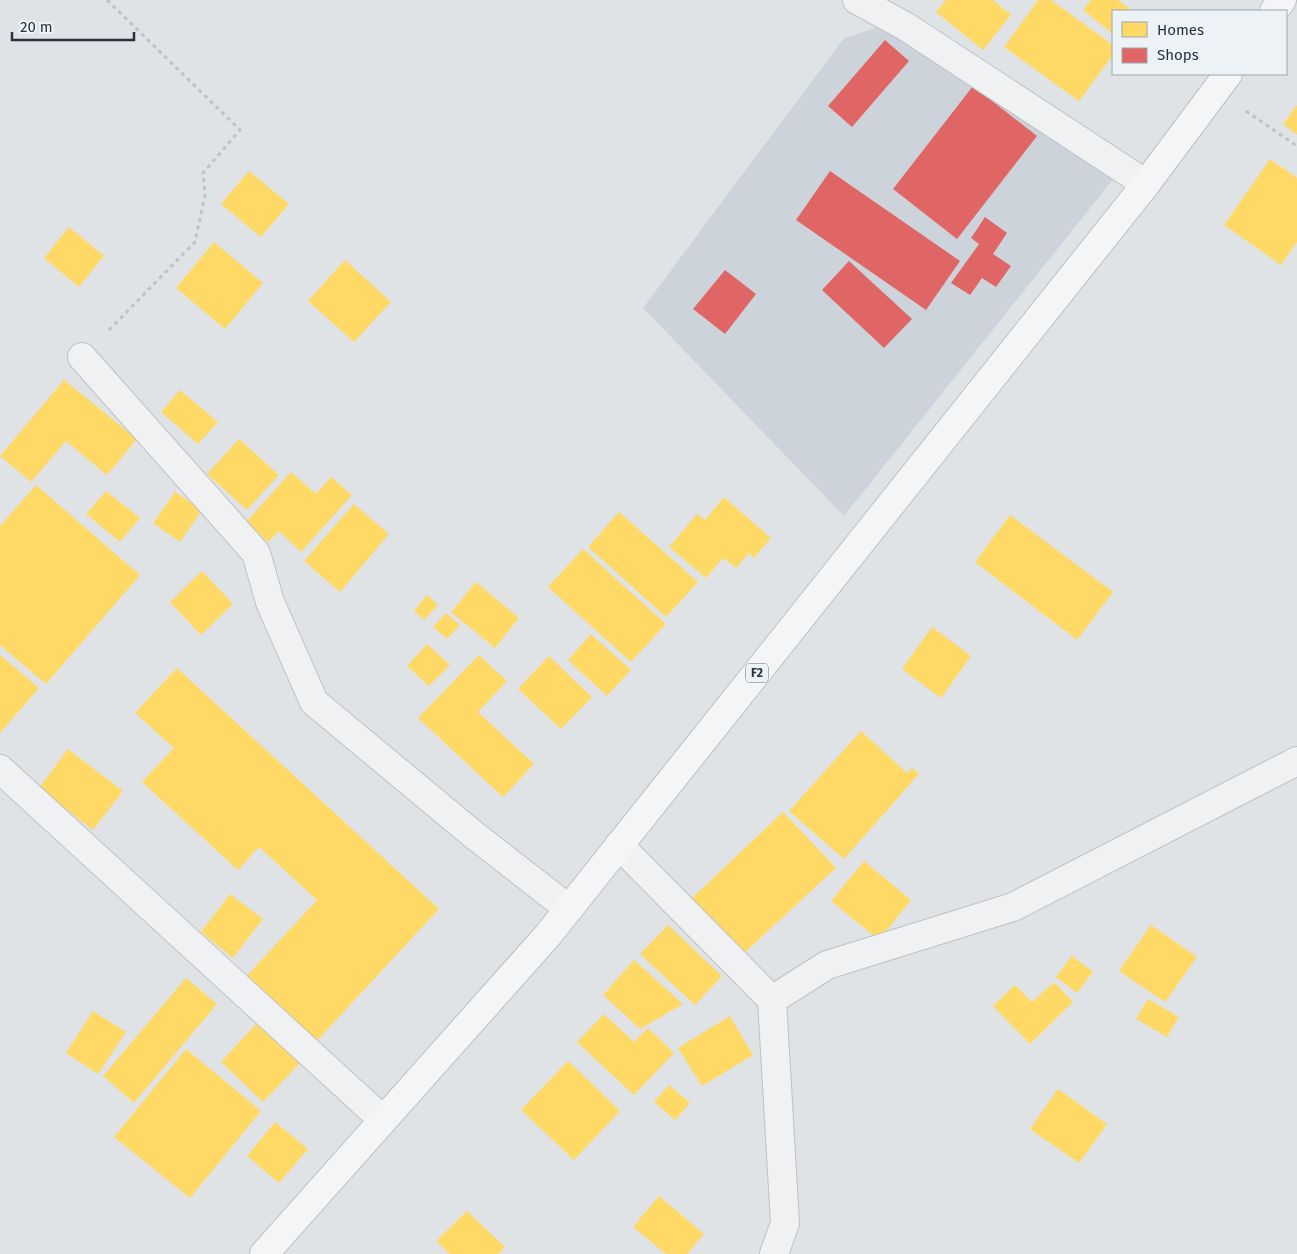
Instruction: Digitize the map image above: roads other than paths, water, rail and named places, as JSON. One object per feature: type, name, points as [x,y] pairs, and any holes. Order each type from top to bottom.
[{"type":"main road","name":"F2","points":[[264,1254],[569,909],[1146,184],[1221,82]]},
{"type":"street","points":[[857,0],[906,26],[1146,184]]},
{"type":"street","points":[[82,357],[256,553],[270,602],[314,702],[474,835],[569,909]]},
{"type":"street","points":[[772,1000],[827,965],[1012,907],[1297,761]]},
{"type":"street","points":[[0,769],[383,1120]]},
{"type":"street","points":[[620,845],[772,1000],[786,1223],[774,1254]]}]
